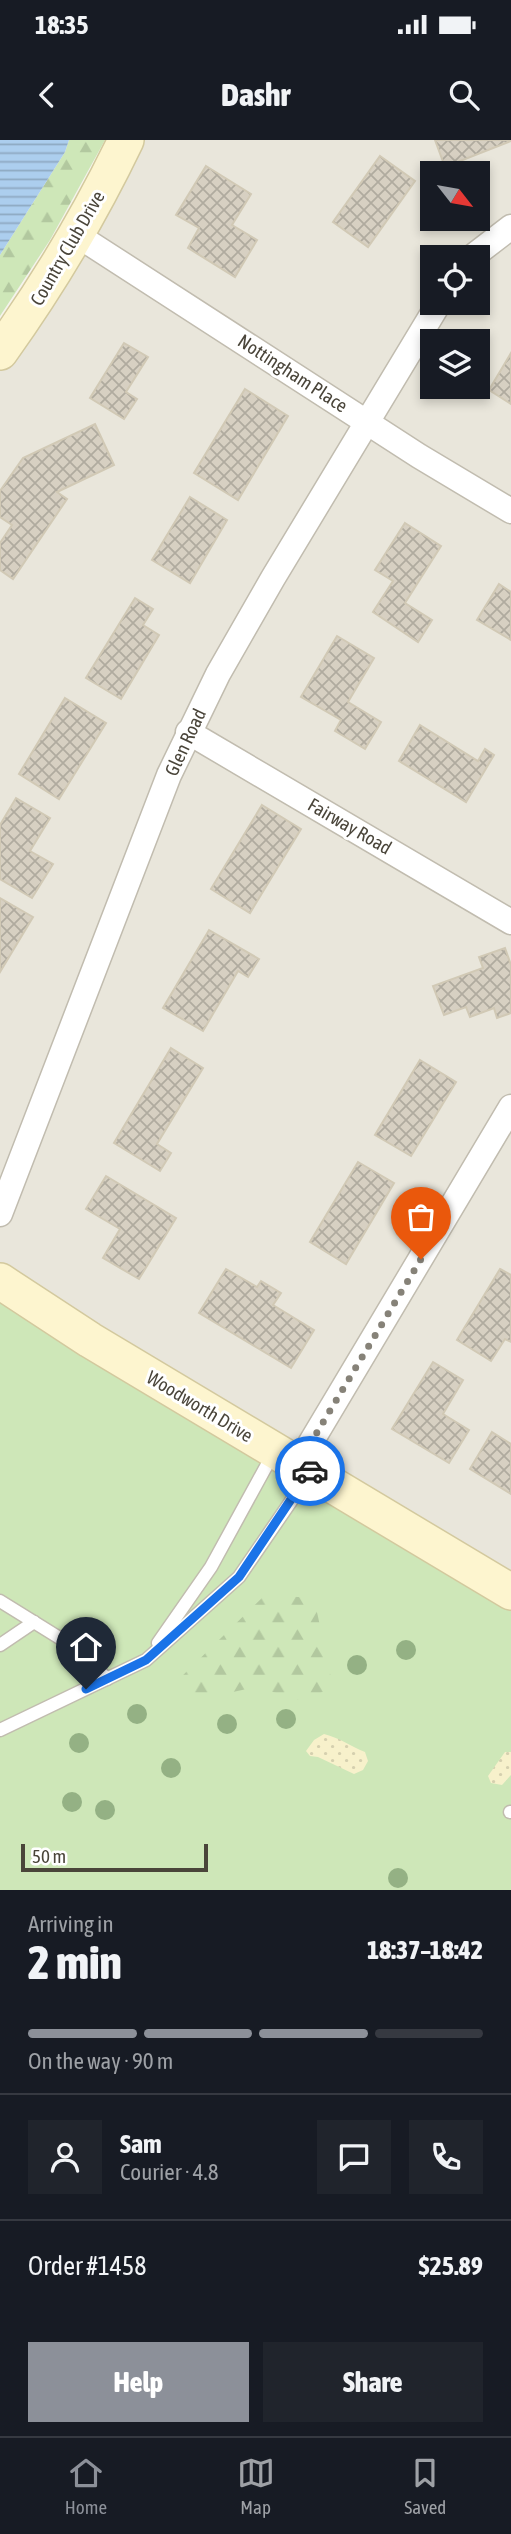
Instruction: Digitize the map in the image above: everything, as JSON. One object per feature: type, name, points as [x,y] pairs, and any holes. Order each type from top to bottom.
[{"type":"street","name":"Country Club Drive","points":[[0,352],[42,294],[77,235],[126,140]]},
{"type":"street","points":[[488,245],[511,227]]},
{"type":"street","name":"Nottingham Place","points":[[77,235],[419,456],[511,511]]},
{"type":"street","name":"Glen Road","points":[[0,1214],[188,732],[273,578],[432,315]]},
{"type":"street","name":"Fairway Road","points":[[188,732],[511,922]]},
{"type":"street","points":[[295,1462],[511,1107]]},
{"type":"street","name":"Woodworth Drive","points":[[0,1281],[90,1340],[511,1592]]},
{"type":"lane","points":[[146,1660],[211,1567],[295,1462]]},
{"type":"lane","points":[[0,1730],[146,1660],[239,1577],[295,1462]]},
{"type":"lane","points":[[0,1601],[79,1650],[107,1679]]},
{"type":"lane","points":[[0,1645],[34,1622]]},
{"type":"shaded area","points":[[126,140],[511,140],[511,1592],[0,1281],[0,352]]},
{"type":"green space","points":[[69,140],[105,140],[50,240],[0,316],[0,255],[65,152]]},
{"type":"green space","points":[[0,1281],[511,1592],[511,1890],[0,1890]]},
{"type":"green space","points":[[265,1595],[314,1598],[333,1687],[303,1701],[256,1687],[219,1695],[188,1697],[177,1681]]},
{"type":"sand","points":[[324,1734],[365,1752],[368,1761],[363,1770],[354,1774],[318,1757],[310,1756],[306,1751],[314,1740]]},
{"type":"sand","points":[[505,1752],[511,1752],[511,1775],[502,1785],[491,1783],[488,1776]]},
{"type":"water","points":[[0,140],[69,140],[65,152],[0,255]]},
{"type":"building","points":[[435,140],[511,140],[460,161],[443,161]]},
{"type":"building","points":[[380,156],[415,181],[368,247],[333,222]]},
{"type":"building","points":[[206,166],[251,194],[232,225],[257,240],[235,277],[188,248],[199,228],[176,215]]},
{"type":"building","points":[[124,343],[148,357],[126,392],[137,399],[124,419],[90,398]]},
{"type":"building","points":[[511,353],[511,404],[490,388]]},
{"type":"building","points":[[245,389],[288,416],[238,500],[194,473]]},
{"type":"building","points":[[95,424],[114,465],[57,492],[67,499],[13,579],[0,570],[0,543],[12,525],[0,517],[0,491],[23,458]]},
{"type":"building","points":[[190,497],[227,520],[190,583],[152,560]]},
{"type":"building","points":[[405,523],[441,546],[405,603],[432,620],[418,642],[373,612],[393,581],[375,570]]},
{"type":"building","points":[[499,584],[511,592],[511,640],[477,620]]},
{"type":"building","points":[[135,598],[153,609],[143,625],[159,635],[121,699],[86,678]]},
{"type":"building","points":[[337,636],[374,658],[348,702],[381,722],[365,749],[335,731],[341,720],[301,697]]},
{"type":"building","points":[[65,698],[106,723],[59,799],[19,774]]},
{"type":"building","points":[[420,725],[478,761],[485,749],[494,755],[466,802],[399,761]]},
{"type":"building","points":[[16,798],[50,818],[30,851],[53,864],[32,898],[0,879],[0,825]]},
{"type":"building","points":[[262,805],[301,829],[250,913],[211,889]]},
{"type":"building","points":[[0,898],[33,917],[0,972]]},
{"type":"building","points":[[209,930],[259,959],[248,977],[238,971],[203,1031],[163,1008]]},
{"type":"building","points":[[505,948],[511,965],[511,1013],[497,1018],[494,1008],[470,1017],[466,1007],[444,1015],[433,986],[483,968],[479,957]]},
{"type":"building","points":[[171,1048],[203,1068],[157,1144],[171,1153],[160,1171],[114,1143]]},
{"type":"building","points":[[420,1060],[456,1082],[411,1156],[375,1135]]},
{"type":"building","points":[[358,1162],[394,1183],[346,1264],[310,1242]]},
{"type":"building","points":[[106,1176],[176,1218],[139,1279],[103,1258],[120,1229],[86,1209]]},
{"type":"building","points":[[226,1269],[257,1287],[261,1281],[281,1293],[273,1305],[314,1330],[291,1368],[199,1313]]},
{"type":"building","points":[[500,1269],[511,1275],[511,1342],[505,1339],[491,1361],[457,1340]]},
{"type":"building","points":[[433,1362],[463,1380],[443,1414],[469,1430],[449,1463],[392,1429]]},
{"type":"building","points":[[492,1432],[511,1444],[511,1494],[470,1469]]},
{"type":"way so far","points":[[310,1471],[298,1464],[421,1259]]},
{"type":"route","points":[[86,1689],[146,1660],[239,1577],[310,1471]]}]
